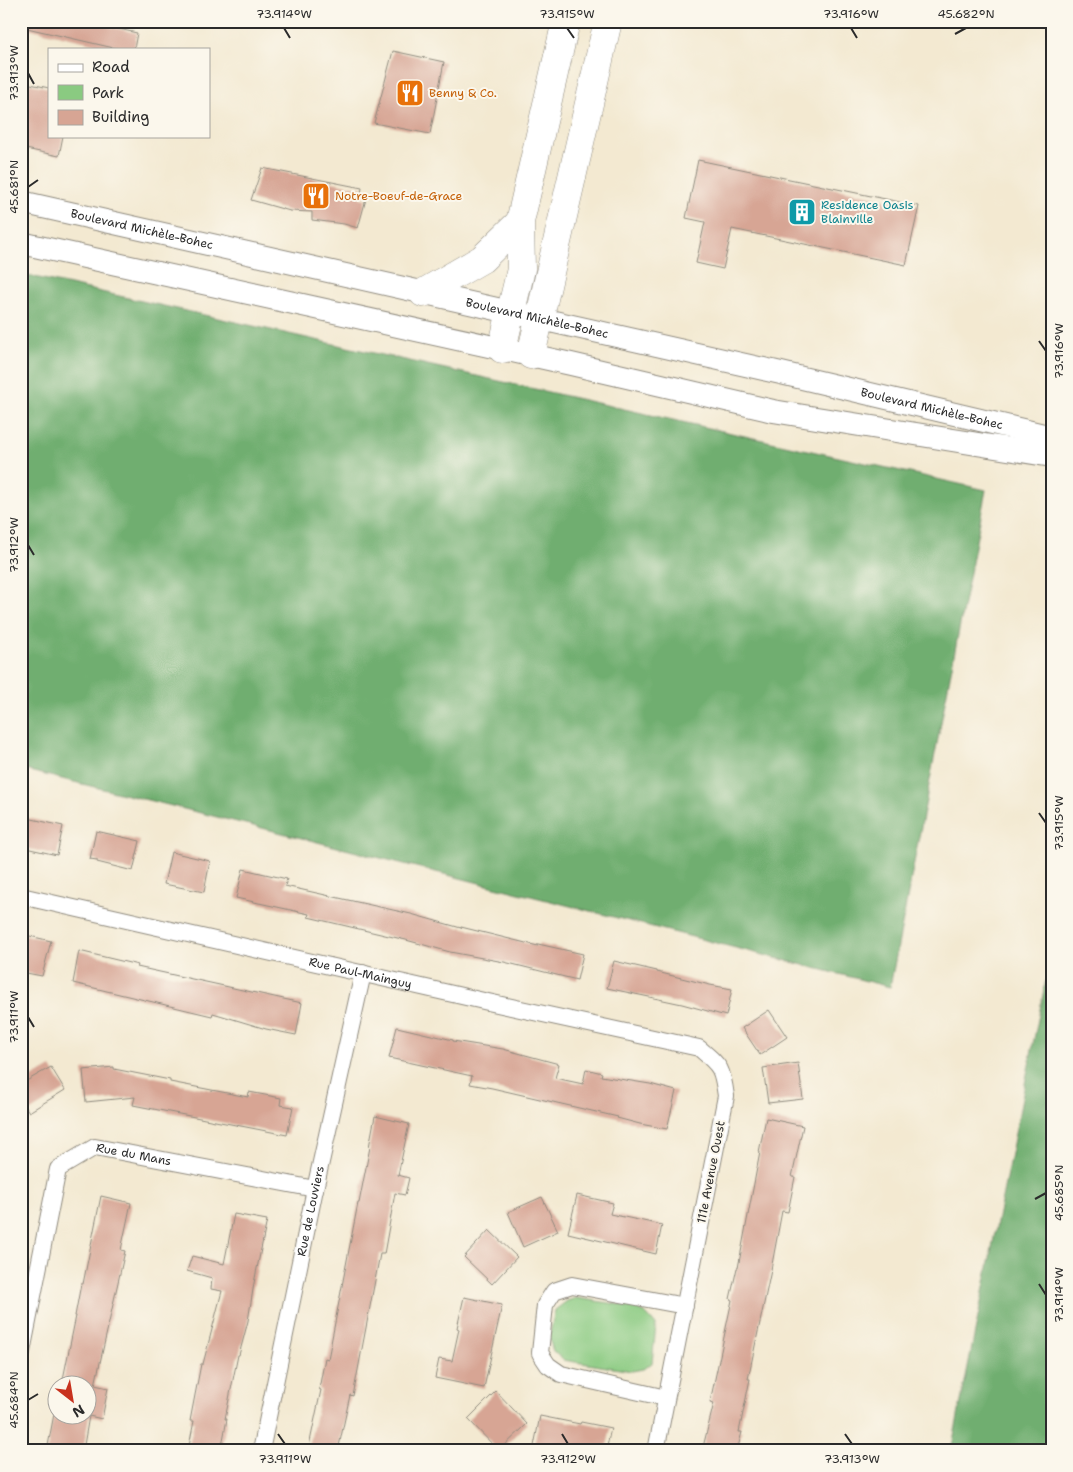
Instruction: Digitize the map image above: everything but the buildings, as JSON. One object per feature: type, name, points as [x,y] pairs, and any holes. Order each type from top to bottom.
[{"type":"highway","points":[[502,349],[521,269],[520,222],[566,21]]},
{"type":"highway","points":[[531,355],[608,21]]},
{"type":"highway","points":[[423,293],[482,258],[520,222]]},
{"type":"street","name":"Boulevard Michèle-Bohec","points":[[21,202],[539,318],[1052,436]]},
{"type":"street","name":"Boulevard Michèle-Bohec","points":[[21,243],[773,410],[1052,456]]},
{"type":"street","name":"Rue Paul-Mainguy","points":[[21,896],[698,1048]]},
{"type":"street","name":"Rue de Louviers","points":[[261,1451],[315,1189],[363,973]]},
{"type":"street","name":"111e Avenue Ouest","points":[[656,1451],[726,1096],[723,1074],[717,1063],[698,1048]]},
{"type":"street","name":"Rue du Mans","points":[[21,1357],[58,1169],[88,1151],[96,1147],[315,1189]]},
{"type":"street","points":[[666,1398],[562,1374],[548,1365],[540,1353],[545,1305],[554,1291],[572,1285],[685,1306]]},
{"type":"green space","points":[[21,274],[986,490],[890,987],[21,769]]},
{"type":"green space","points":[[1052,950],[1052,1451],[951,1451]]},
{"type":"green space","points":[[576,1298],[636,1307],[645,1313],[656,1325],[652,1363],[643,1369],[632,1371],[563,1360],[553,1351],[549,1338],[555,1310],[567,1301]]},
{"type":"place","name":"Benny & Co.","points":[[410,93]]},
{"type":"place","name":"Notre-Boeuf-de-Grace","points":[[316,196]]},
{"type":"place","name":"Residence Oasis Blainville","points":[[802,212]]}]
